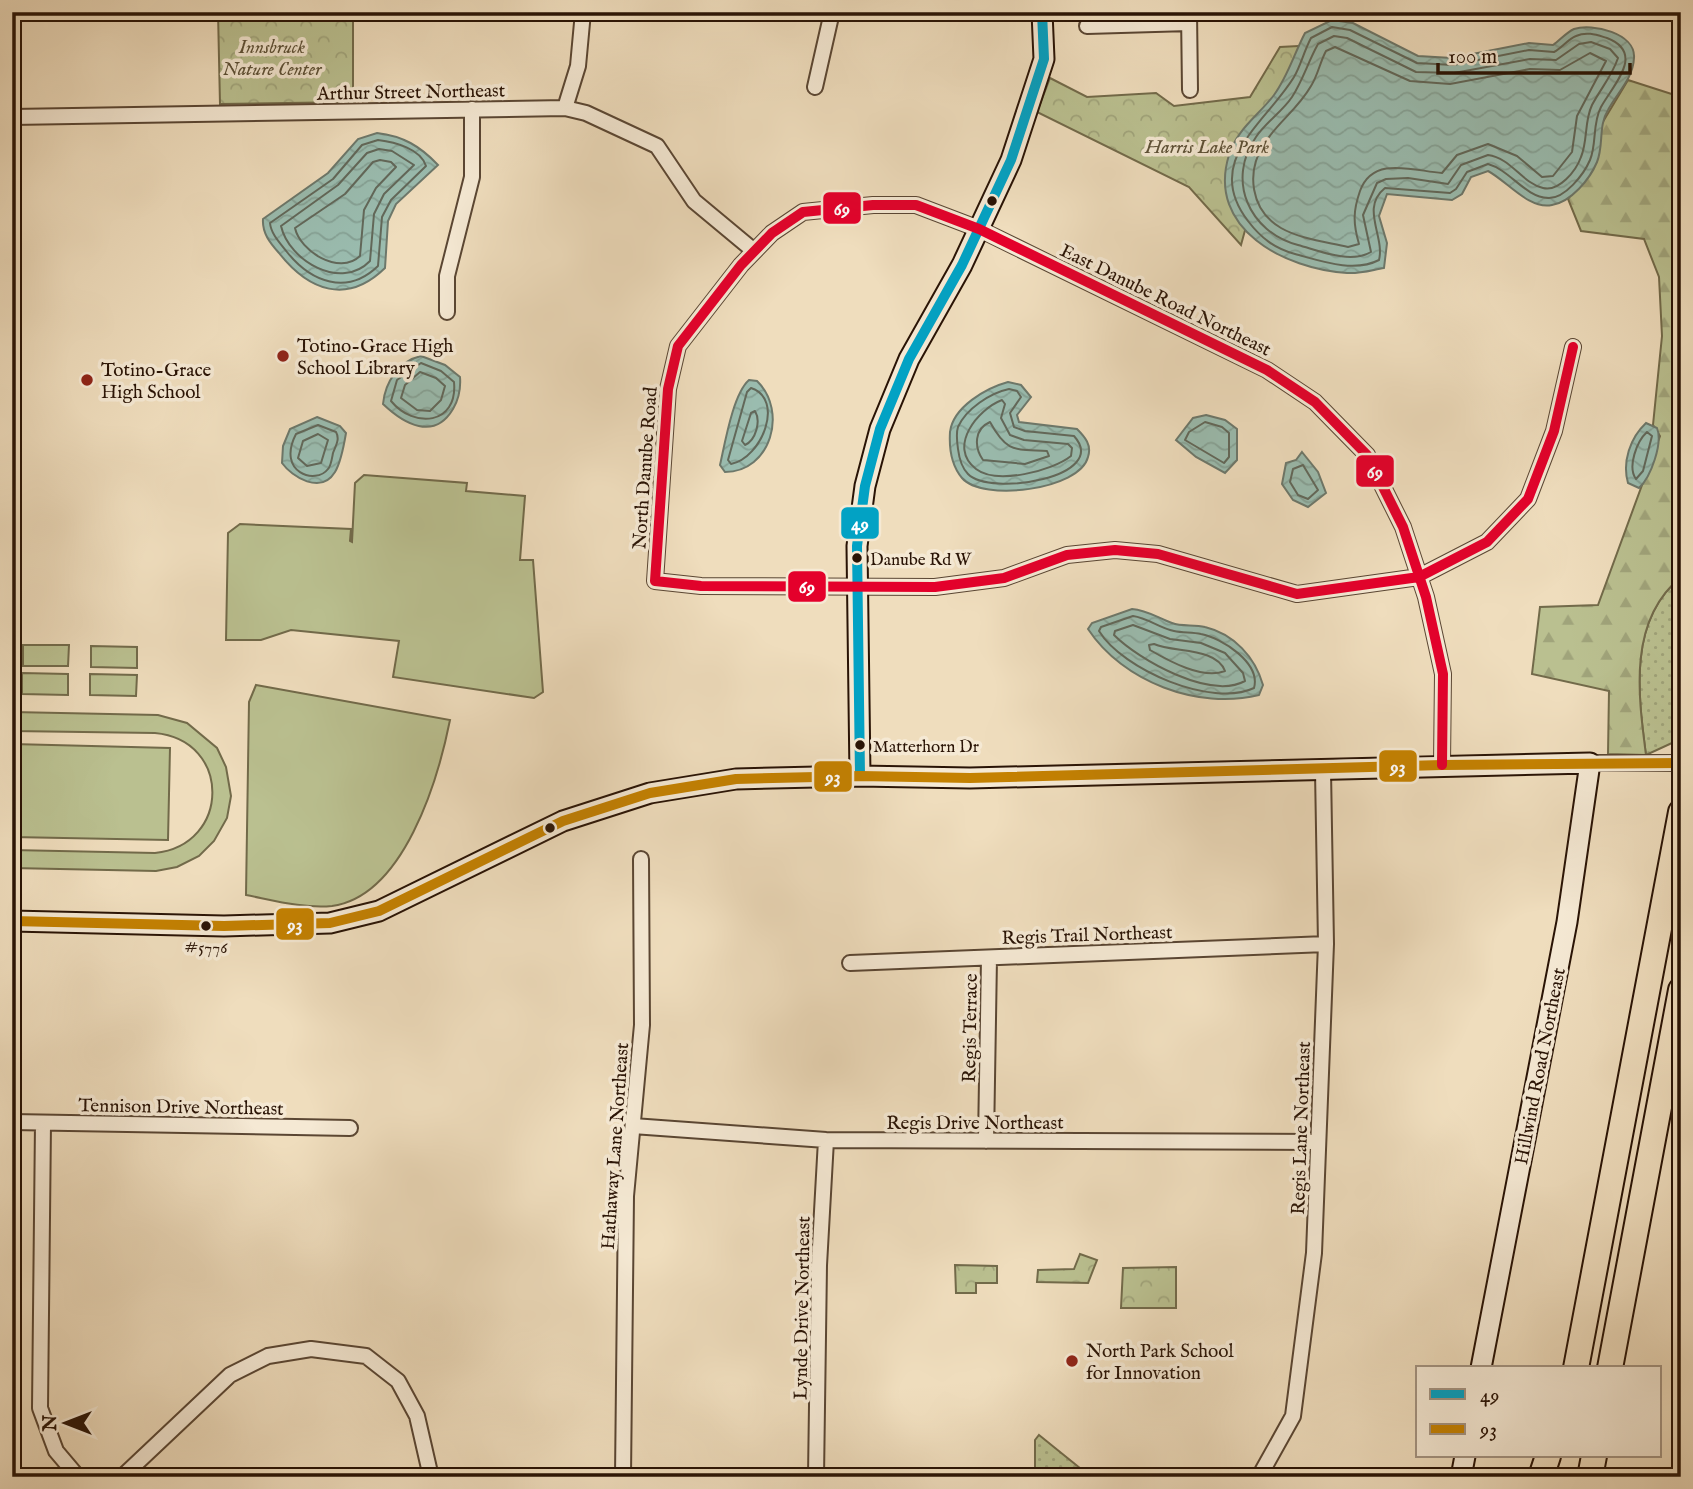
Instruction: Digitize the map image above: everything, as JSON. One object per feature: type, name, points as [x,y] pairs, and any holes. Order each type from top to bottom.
[{"type":"highway","points":[[1576,1366],[1681,812]]},
{"type":"highway","points":[[1611,1366],[1681,990]]},
{"type":"highway","points":[[1622,1366],[1673,1032]]},
{"type":"highway","points":[[1541,1477],[1547,1458]]},
{"type":"highway","points":[[1556,1477],[1560,1458]]},
{"type":"highway","points":[[1590,1477],[1594,1458]]},
{"type":"highway","points":[[1606,1477],[1609,1458]]},
{"type":"street","points":[[565,108],[578,66],[583,12]]},
{"type":"street","points":[[815,88],[832,12]]},
{"type":"street","points":[[860,776],[857,546],[865,486],[880,429],[909,359],[979,229],[1011,160],[1044,59],[1042,12]]},
{"type":"street","points":[[1087,26],[1189,18],[1190,90]]},
{"type":"street","name":"Arthur Street Northeast","points":[[12,117],[565,108],[586,113],[657,146],[694,201],[754,251]]},
{"type":"street","points":[[447,312],[447,276],[472,177],[472,110]]},
{"type":"street","name":"North Danube Road","points":[[859,586],[701,586],[655,581],[668,389],[678,346],[754,251],[772,233],[803,212],[849,207],[916,205],[979,229]]},
{"type":"street","name":"East Danube Road Northeast","points":[[979,229],[1267,370],[1315,402],[1367,455],[1403,527],[1419,577],[1443,674],[1442,765]]},
{"type":"street","points":[[859,586],[936,587],[1004,578],[1067,555],[1115,550],[1158,554],[1297,594],[1419,577],[1487,542],[1528,499],[1554,431],[1573,347]]},
{"type":"street","name":"Hillwind Road Northeast","points":[[1481,1366],[1567,922],[1590,763]]},
{"type":"street","points":[[12,921],[224,926],[330,922],[379,911],[563,821],[650,793],[736,779],[860,776],[970,778],[1323,771],[1442,765],[1681,763]]},
{"type":"street","name":"Regis Lane Northeast","points":[[1258,1477],[1293,1416],[1314,1253],[1326,944],[1323,771]]},
{"type":"street","name":"Hathaway Lane Northeast","points":[[623,1477],[626,1196],[642,1025],[641,859]]},
{"type":"street","name":"Regis Trail Northeast","points":[[850,962],[1326,944]]},
{"type":"street","name":"Regis Terrace","points":[[986,1141],[989,958]]},
{"type":"street","name":"Tennison Drive Northeast","points":[[12,1122],[350,1128]]},
{"type":"street","points":[[43,1123],[40,1408],[56,1451],[78,1477]]},
{"type":"street","name":"Regis Drive Northeast","points":[[633,1126],[826,1140],[1318,1142]]},
{"type":"street","name":"Lynde Drive Northeast","points":[[816,1477],[819,1265],[826,1140]]},
{"type":"street","points":[[122,1477],[230,1375],[268,1356],[311,1349],[366,1356],[398,1381],[417,1416],[431,1477]]},
{"type":"street","points":[[1461,1477],[1465,1458]]},
{"type":"green space","name":"Innsbruck Nature Center","points":[[218,12],[353,12],[353,102],[220,104]]},
{"type":"green space","name":"Harris Lake Park","points":[[1317,45],[1250,212],[1241,245],[1189,187],[1037,112],[1050,78],[1087,97],[1156,93],[1174,106],[1250,97],[1280,47]]},
{"type":"green space","points":[[1628,80],[1681,97],[1681,577],[1664,594],[1652,614],[1645,636],[1640,683],[1646,755],[1608,754],[1609,691],[1532,674],[1540,607],[1598,605],[1660,436],[1653,425],[1662,336],[1659,277],[1644,239],[1581,231],[1568,199],[1597,161],[1601,125]]},
{"type":"green space","points":[[364,475],[467,483],[466,491],[525,496],[520,560],[533,560],[543,692],[534,698],[393,677],[399,641],[291,630],[261,640],[226,640],[228,533],[240,524],[351,529],[352,542],[355,483]]},
{"type":"green space","points":[[1681,577],[1681,697],[1672,743],[1646,755],[1640,683],[1645,636],[1652,614],[1664,594]]},
{"type":"green space","points":[[23,645],[69,645],[68,666],[23,666]]},
{"type":"green space","points":[[91,646],[137,647],[137,668],[91,667]]},
{"type":"green space","points":[[22,673],[68,674],[68,695],[22,694]]},
{"type":"green space","points":[[90,674],[137,675],[136,696],[90,695]]},
{"type":"green space","points":[[256,685],[450,720],[437,773],[414,832],[398,859],[379,881],[357,898],[322,907],[289,904],[246,895],[249,702]]},
{"type":"green space","points":[[12,712],[158,715],[187,723],[217,748],[226,767],[231,796],[227,818],[214,841],[199,856],[177,867],[156,871],[12,868],[12,850],[155,853],[180,846],[198,832],[209,813],[212,793],[209,772],[198,754],[180,740],[155,733],[12,731]]},
{"type":"green space","points":[[12,744],[170,748],[168,840],[12,837]]},
{"type":"green space","points":[[1080,1254],[1097,1260],[1088,1283],[1037,1282],[1038,1270],[1074,1269]]},
{"type":"green space","points":[[955,1265],[997,1266],[997,1283],[976,1283],[976,1293],[956,1293]]},
{"type":"green space","points":[[1176,1267],[1176,1308],[1121,1308],[1123,1268]]},
{"type":"green space","points":[[1039,1435],[1091,1477],[1035,1477],[1035,1440]]},
{"type":"water","points":[[1332,20],[1353,23],[1418,56],[1452,58],[1529,43],[1553,45],[1574,29],[1591,27],[1621,36],[1628,42],[1633,49],[1633,66],[1605,116],[1599,156],[1594,169],[1579,189],[1566,199],[1552,205],[1535,203],[1518,194],[1488,171],[1471,177],[1462,194],[1452,200],[1387,194],[1379,216],[1387,243],[1384,268],[1352,273],[1323,270],[1276,253],[1256,240],[1240,224],[1229,204],[1225,181],[1229,155],[1237,138],[1279,88],[1305,33]]},
{"type":"water","points":[[377,133],[410,143],[425,152],[438,165],[396,204],[388,221],[385,268],[357,287],[329,289],[303,277],[291,266],[265,233],[263,219],[328,173],[358,139]]},
{"type":"water","points":[[421,356],[445,365],[460,377],[459,394],[453,409],[437,425],[428,427],[409,423],[383,404],[394,374],[406,363]]},
{"type":"water","points":[[749,380],[757,381],[772,408],[770,438],[764,451],[754,462],[741,469],[725,472],[720,465],[730,419],[738,396]]},
{"type":"water","points":[[1008,382],[1021,385],[1031,397],[1017,415],[1019,422],[1077,429],[1083,435],[1088,445],[1088,457],[1081,468],[1068,478],[1030,489],[1009,491],[973,485],[962,478],[955,468],[950,450],[950,432],[957,414],[972,400]]},
{"type":"water","points":[[1206,415],[1225,420],[1237,429],[1237,460],[1225,473],[1196,457],[1176,440],[1193,418]]},
{"type":"water","points":[[317,417],[340,426],[346,433],[335,472],[329,479],[315,483],[299,478],[282,463],[283,446],[290,429]]},
{"type":"water","points":[[1646,423],[1657,428],[1658,442],[1652,468],[1639,488],[1628,483],[1626,467],[1629,451]]},
{"type":"water","points":[[1302,452],[1318,472],[1326,493],[1308,507],[1293,500],[1282,484],[1286,463],[1296,460]]},
{"type":"water","points":[[1132,609],[1176,624],[1215,630],[1234,641],[1255,665],[1263,685],[1259,695],[1236,699],[1187,695],[1164,688],[1121,664],[1103,648],[1088,629],[1092,623]]},
{"type":"transit line","name":"49","points":[[860,776],[857,546],[865,486],[880,429],[909,359],[962,265],[1011,160],[1044,59],[1042,12]]},
{"type":"transit line","name":"69","points":[[1442,765],[1443,674],[1426,597],[1403,527],[1367,455],[1315,402],[1267,370],[979,229],[916,205],[873,205],[803,212],[772,233],[741,265],[678,346],[668,389],[655,581],[701,586],[935,587],[1004,578],[1067,555],[1115,550],[1158,554],[1297,594],[1419,577],[1487,542],[1528,499],[1554,431],[1573,347]]},
{"type":"transit line","name":"93","points":[[12,921],[224,926],[330,923],[379,911],[563,821],[650,793],[736,779],[860,776],[970,778],[1442,765],[1681,763]]},
{"type":"place","name":"Totino-Grace High School Library","points":[[283,356]]},
{"type":"place","name":"Totino-Grace High School","points":[[87,380]]},
{"type":"place","name":"Danube Rd W","points":[[857,558]]},
{"type":"place","name":"Matterhorn Dr","points":[[860,745]]},
{"type":"place","name":"#5776","points":[[206,926]]},
{"type":"place","name":"North Park School for Innovation","points":[[1072,1361]]}]
